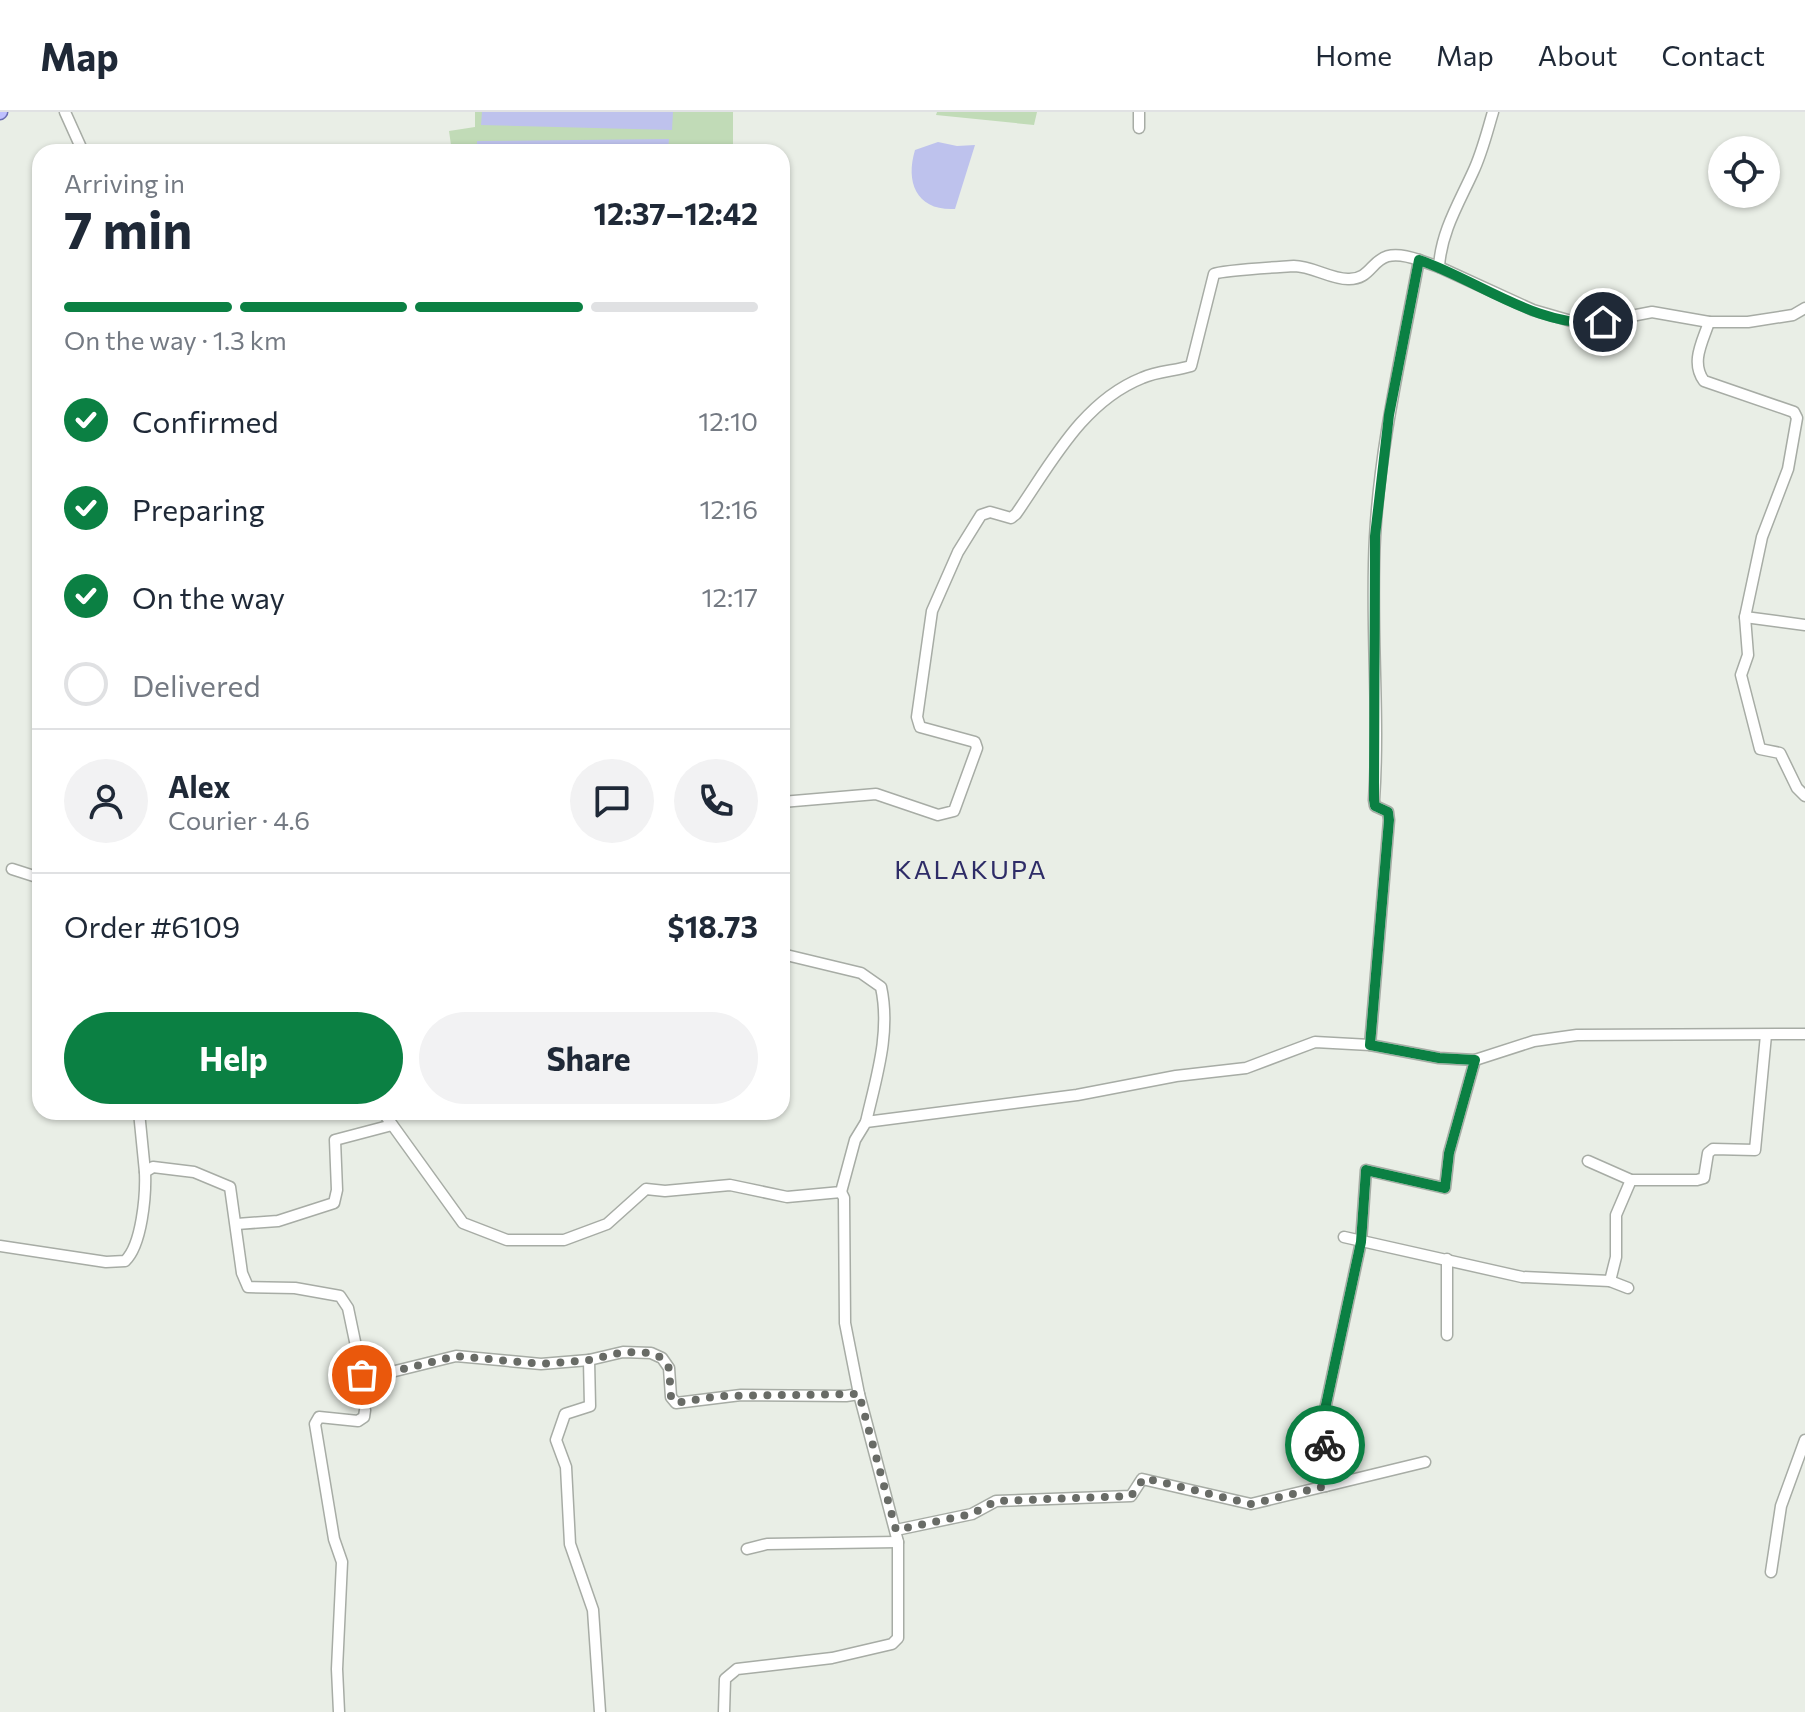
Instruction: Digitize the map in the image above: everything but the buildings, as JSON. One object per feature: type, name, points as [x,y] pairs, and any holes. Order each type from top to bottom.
[{"type":"street","points":[[65,112],[79,144]]},
{"type":"street","points":[[1139,112],[1139,128]]},
{"type":"street","points":[[1439,267],[1440,250],[1452,215],[1475,169],[1493,112]]},
{"type":"street","points":[[790,801],[876,794],[938,815],[954,811],[977,748],[975,742],[928,731],[920,727],[917,717],[932,611],[958,552],[981,515],[990,512],[1011,518],[1016,514],[1083,418],[1111,394],[1144,377],[1191,366],[1214,274],[1293,266],[1347,279],[1359,277],[1386,255],[1397,252],[1439,267],[1533,310],[1585,325],[1652,312],[1709,322],[1748,322],[1793,315],[1805,308]]},
{"type":"street","points":[[1370,1045],[1389,820],[1388,812],[1375,806],[1374,800],[1375,536],[1389,415],[1419,260]]},
{"type":"street","points":[[1709,322],[1698,356],[1698,374],[1704,381],[1794,412],[1797,418],[1788,469],[1762,537],[1745,617],[1748,655],[1741,675],[1760,749],[1780,753],[1797,788],[1805,796]]},
{"type":"street","points":[[1745,617],[1805,625]]},
{"type":"street","points":[[12,869],[32,875]]},
{"type":"street","points":[[724,1712],[725,1679],[737,1669],[832,1658],[892,1644],[898,1638],[896,1530],[859,1394],[845,1323],[844,1198],[841,1192],[855,1140],[866,1122],[884,1043],[887,1012],[881,987],[861,973],[790,956]]},
{"type":"street","points":[[866,1122],[1077,1095],[1176,1076],[1246,1068],[1315,1042],[1370,1045],[1439,1058],[1475,1060],[1534,1041],[1577,1035],[1805,1034]]},
{"type":"street","points":[[1588,1161],[1631,1180],[1697,1180],[1704,1178],[1708,1153],[1713,1149],[1755,1150],[1766,1035]]},
{"type":"street","points":[[1326,1486],[1324,1414],[1361,1242],[1366,1170],[1441,1188],[1447,1185],[1449,1153],[1475,1060]]},
{"type":"street","points":[[0,1246],[106,1262],[125,1261],[133,1248],[144,1208],[145,1172],[140,1120]]},
{"type":"street","points":[[389,1120],[463,1223],[507,1240],[564,1240],[607,1224],[646,1189],[665,1191],[730,1185],[787,1197],[841,1192]]},
{"type":"street","points":[[237,1224],[278,1221],[334,1203],[337,1190],[335,1140],[392,1125]]},
{"type":"street","points":[[145,1172],[153,1167],[194,1172],[230,1187],[242,1273],[248,1287],[295,1288],[340,1296],[348,1308],[362,1375],[371,1377],[456,1356],[541,1364],[589,1360],[623,1352],[651,1353],[662,1358],[669,1368],[671,1397],[676,1403],[719,1396],[859,1394]]},
{"type":"street","points":[[1610,1281],[1616,1257],[1616,1215],[1631,1180]]},
{"type":"street","points":[[1344,1237],[1522,1277],[1610,1281],[1628,1288]]},
{"type":"street","points":[[1447,1259],[1447,1335]]},
{"type":"street","points":[[589,1360],[590,1406],[565,1414],[556,1440],[566,1467],[570,1544],[593,1610],[600,1712]]},
{"type":"street","points":[[339,1712],[337,1669],[342,1562],[334,1539],[315,1424],[319,1417],[358,1421],[365,1410]]},
{"type":"street","points":[[1771,1572],[1781,1506],[1800,1469],[1805,1440]]},
{"type":"street","points":[[896,1530],[972,1514],[996,1501],[1131,1496],[1142,1479],[1251,1504],[1425,1462]]},
{"type":"street","points":[[747,1549],[767,1544],[898,1542]]},
{"type":"green space","points":[[475,112],[733,112],[733,144],[451,144],[449,131],[475,127]]},
{"type":"green space","points":[[937,112],[1037,112],[1034,125],[936,115]]},
{"type":"water","points":[[482,112],[673,112],[672,130],[481,125]]},
{"type":"water","points":[[669,139],[669,144],[477,144],[477,141]]},
{"type":"water","points":[[938,142],[957,146],[975,145],[955,209],[931,205],[917,193],[913,184],[915,150]]},
{"type":"way so far","points":[[362,1375],[371,1377],[456,1356],[541,1364],[589,1360],[623,1352],[651,1353],[662,1358],[669,1368],[671,1397],[676,1403],[719,1396],[859,1394],[896,1530],[972,1514],[987,1509],[996,1501],[1131,1496],[1144,1478],[1251,1504],[1326,1486],[1325,1445]]},
{"type":"district","name":"KALAKUPA","points":[[971,870]]},
{"type":"route","points":[[1325,1445],[1324,1414],[1361,1242],[1366,1170],[1445,1188],[1449,1153],[1475,1060],[1439,1058],[1370,1045],[1389,820],[1388,812],[1375,806],[1374,800],[1375,536],[1389,415],[1419,260],[1533,310],[1585,325],[1603,322]]}]
